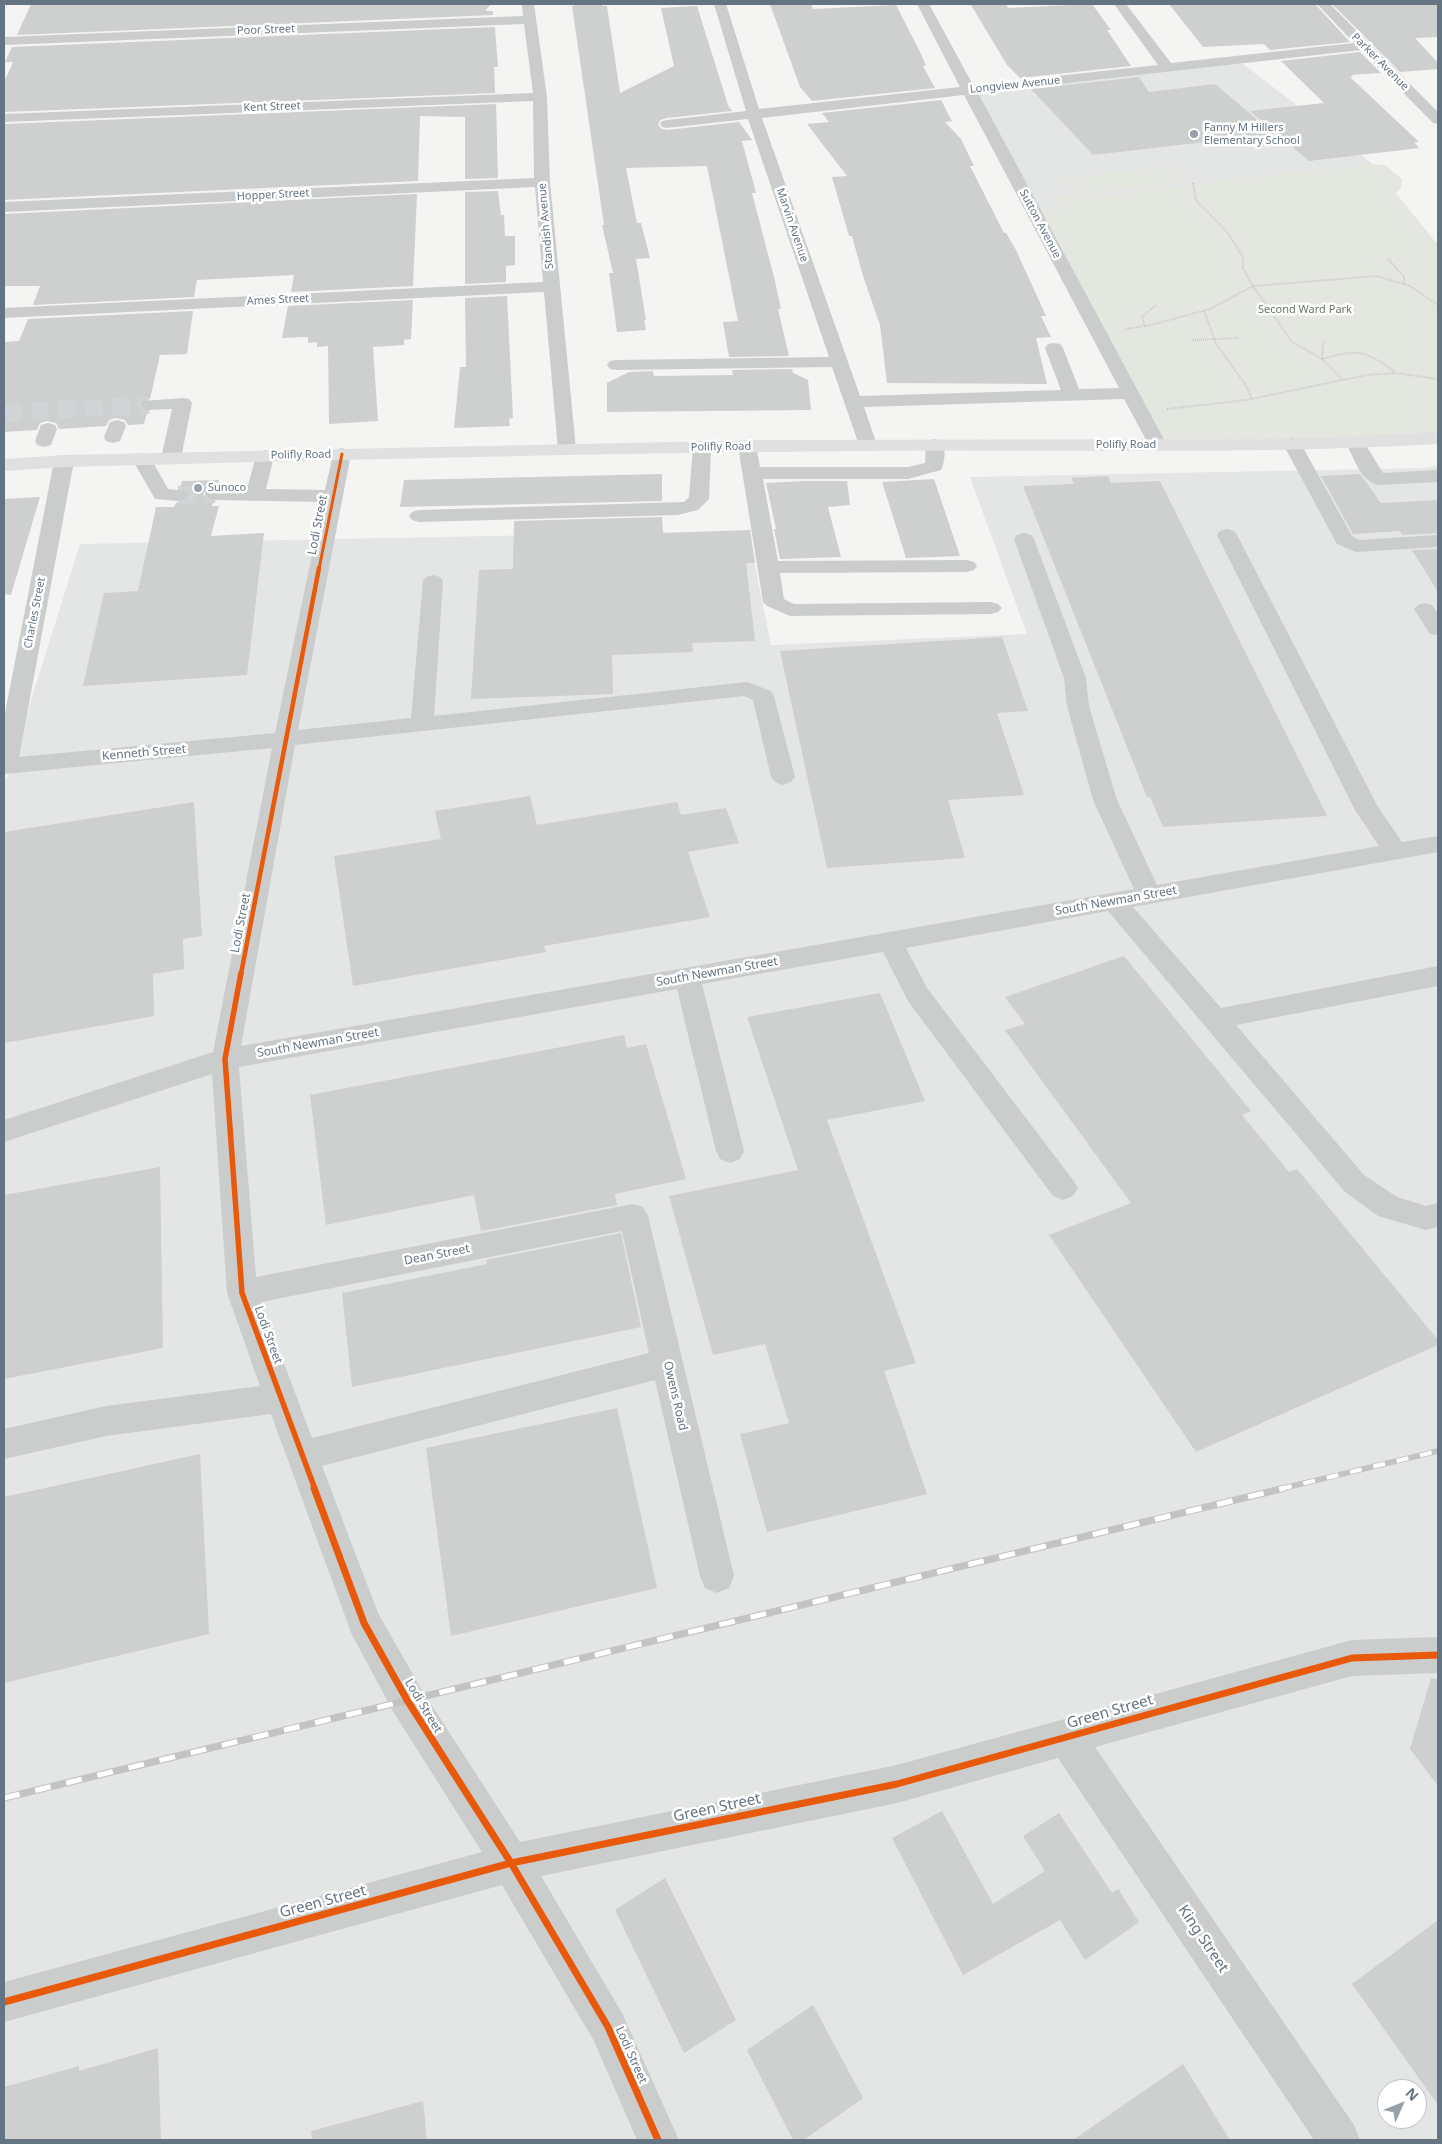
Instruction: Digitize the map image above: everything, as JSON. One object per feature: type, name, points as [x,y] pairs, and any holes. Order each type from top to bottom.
[{"type":"main road","name":"Polifly Road","points":[[4,465],[64,461],[567,449],[868,444],[1292,444],[1355,443],[1438,438]]},
{"type":"street","name":"Marvin Avenue","points":[[720,4],[754,115],[868,444]]},
{"type":"street","name":"Sutton Avenue","points":[[923,4],[1158,445]]},
{"type":"street","points":[[1120,4],[1167,68]]},
{"type":"street","name":"Parker Avenue","points":[[1322,4],[1438,120]]},
{"type":"street","name":"Poor Street","points":[[4,41],[529,12]]},
{"type":"street","name":"Standish Avenue","points":[[529,12],[540,97],[542,182],[567,449]]},
{"type":"street","name":"Longview Avenue","points":[[668,124],[1363,46]]},
{"type":"street","name":"Kent Street","points":[[4,118],[540,97]]},
{"type":"street","name":"Hopper Street","points":[[4,207],[542,182]]},
{"type":"street","name":"Ames Street","points":[[4,313],[551,287]]},
{"type":"street","points":[[1054,348],[1072,395]]},
{"type":"street","points":[[616,365],[839,362]]},
{"type":"street","points":[[853,402],[1130,393]]},
{"type":"street","points":[[149,404],[183,403],[171,458]]},
{"type":"street","points":[[1355,443],[1372,474],[1378,479],[1438,476]]},
{"type":"street","points":[[1292,444],[1344,540],[1356,546],[1438,541]]},
{"type":"street","points":[[751,474],[908,473],[934,466],[935,445]]},
{"type":"street","points":[[748,446],[751,474],[774,602],[790,610],[991,608]]},
{"type":"street","points":[[419,516],[678,509],[691,506],[700,499],[702,447]]},
{"type":"street","name":"Lodi Street","points":[[342,454],[285,740],[225,1059],[242,1293],[364,1623],[407,1700],[511,1863],[608,2027],[658,2140]]},
{"type":"street","points":[[257,488],[265,456]]},
{"type":"street","points":[[142,459],[155,483],[180,489]]},
{"type":"street","name":"Charles Street","points":[[5,765],[64,461]]},
{"type":"street","points":[[216,488],[257,488],[334,496]]},
{"type":"street","points":[[1227,535],[1367,810],[1396,852]]},
{"type":"street","points":[[1024,539],[1075,678],[1078,706],[1105,800],[1150,896]]},
{"type":"street","points":[[769,567],[967,566]]},
{"type":"street","points":[[422,724],[433,581]]},
{"type":"street","points":[[1425,609],[1438,629]]},
{"type":"street","name":"Kenneth Street","points":[[5,765],[285,740],[747,689],[763,696],[783,777]]},
{"type":"street","name":"South Newman Street","points":[[4,1131],[225,1059],[1438,844]]},
{"type":"street","points":[[1114,902],[1354,1182],[1388,1207],[1434,1223]]},
{"type":"street","points":[[890,941],[917,994],[1063,1188]]},
{"type":"street","points":[[1215,1019],[1438,976]]},
{"type":"street","points":[[687,977],[730,1151]]},
{"type":"street","name":"Dean Street","points":[[242,1293],[633,1216]]},
{"type":"street","name":"Owens Road","points":[[633,1216],[716,1576]]},
{"type":"street","points":[[302,1456],[668,1363]]},
{"type":"street","points":[[4,1444],[106,1421],[280,1398]]},
{"type":"street","name":"Green Street","points":[[4,2002],[511,1863],[897,1784],[1352,1658],[1438,1655]]},
{"type":"street","name":"King Street","points":[[1066,1737],[1339,2140]]},
{"type":"path","points":[[1193,183],[1196,200],[1228,233],[1243,256],[1243,268],[1253,286],[1292,342],[1322,359],[1343,380]]},
{"type":"path","points":[[1388,259],[1404,277],[1404,284]]},
{"type":"path","points":[[1123,329],[1145,327],[1204,311],[1253,286],[1362,276],[1377,276],[1404,284],[1425,294],[1438,305]]},
{"type":"path","points":[[1145,327],[1142,317],[1156,305]]},
{"type":"path","points":[[1204,311],[1213,338],[1243,382],[1252,399]]},
{"type":"path","points":[[1193,340],[1238,338]]},
{"type":"path","points":[[1322,359],[1323,342]]},
{"type":"path","points":[[1322,359],[1340,354],[1374,356],[1395,373]]},
{"type":"path","points":[[1166,409],[1197,407],[1252,399],[1343,380],[1395,373],[1438,379]]},
{"type":"shaded area","points":[[1238,60],[1373,164],[1137,202],[1034,212],[969,90]]},
{"type":"shaded area","points":[[1438,466],[1438,2140],[4,2140],[4,778],[7,777],[80,544],[748,531],[771,645],[1027,634],[970,477],[1424,468]]},
{"type":"green space","name":"Second Ward Park","points":[[1373,164],[1385,165],[1402,179],[1401,188],[1396,193],[1438,245],[1438,438],[1378,443],[1158,445],[1034,212],[1062,209],[1053,193],[1064,198],[1098,197],[1255,176]]},
{"type":"green space","points":[[1174,166],[1191,181],[1076,195],[1061,179]]},
{"type":"building","points":[[31,4],[491,4],[485,11],[493,11],[493,15],[17,35]]},
{"type":"building","points":[[574,4],[602,4],[607,6],[620,93],[674,66],[661,8],[697,6],[728,105],[732,111],[667,118],[660,120],[658,125],[662,129],[667,130],[739,122],[752,140],[742,141],[756,193],[752,193],[775,281],[781,309],[778,309],[789,356],[729,357],[723,322],[738,321],[707,166],[626,168],[637,223],[641,223],[650,258],[636,259],[646,330],[617,332],[609,273],[613,273],[602,225],[604,225],[572,6],[575,6]]},
{"type":"building","points":[[770,4],[811,4],[813,9],[896,5],[920,52],[926,66],[923,66],[935,88],[812,101],[800,87]]},
{"type":"building","points":[[1006,4],[1008,8],[1092,4],[1111,30],[1107,30],[1131,66],[1020,78],[1007,65],[971,5]]},
{"type":"building","points":[[1169,4],[1315,4],[1350,42],[1270,50],[1264,44],[1203,47]]},
{"type":"building","points":[[1332,4],[1438,4],[1438,37],[1415,38],[1438,63],[1438,69],[1400,72]]},
{"type":"building","points":[[495,27],[498,67],[494,67],[495,93],[4,112],[4,82],[13,62],[5,62],[12,47]]},
{"type":"building","points":[[1360,52],[1381,73],[1351,75],[1353,77],[1350,77],[1419,142],[1414,142],[1419,148],[1309,161],[1250,111],[1324,103],[1281,61]]},
{"type":"building","points":[[1139,77],[1149,92],[1215,84],[1274,134],[1093,155],[1031,89]]},
{"type":"building","points":[[941,100],[952,121],[945,122],[961,139],[974,166],[970,166],[1004,233],[1006,233],[1016,250],[1046,316],[1041,316],[1051,337],[1036,338],[1047,384],[887,383],[880,325],[863,276],[852,236],[849,236],[832,177],[847,176],[807,124],[829,122],[822,113]]},
{"type":"building","points":[[496,104],[498,178],[465,179],[465,117],[420,116],[418,181],[4,200],[4,124]]},
{"type":"building","points":[[498,191],[501,215],[504,215],[505,236],[515,236],[515,265],[506,266],[506,282],[465,284],[465,192]]},
{"type":"building","points":[[417,194],[413,286],[291,292],[294,275],[197,280],[194,297],[33,305],[40,286],[4,286],[4,214]]},
{"type":"building","points":[[507,296],[513,418],[509,419],[510,426],[454,428],[460,367],[466,367],[465,298]]},
{"type":"building","points":[[413,300],[411,339],[404,340],[404,345],[373,347],[378,421],[329,424],[328,346],[317,347],[317,342],[308,343],[308,337],[282,338],[288,306]]},
{"type":"building","points":[[193,311],[187,354],[160,355],[150,399],[143,399],[138,404],[142,410],[147,412],[144,424],[128,425],[125,420],[116,418],[109,420],[106,426],[59,429],[56,423],[47,421],[40,423],[37,430],[4,432],[4,342],[19,341],[28,319]]},
{"type":"building","points":[[792,369],[793,373],[808,380],[811,410],[607,412],[607,383],[629,372],[653,371],[654,376],[733,375],[732,370]]},
{"type":"building","points":[[662,474],[662,501],[400,507],[404,480]]},
{"type":"building","points":[[1360,474],[1381,503],[1438,500],[1438,533],[1402,535],[1400,531],[1353,534],[1321,476]]},
{"type":"building","points":[[1108,476],[1111,483],[1160,481],[1327,816],[1163,827],[1150,797],[1147,797],[1023,486],[1074,484],[1071,478]]},
{"type":"building","points":[[934,479],[960,556],[906,558],[882,482]]},
{"type":"building","points":[[219,480],[217,486],[207,488],[203,494],[206,499],[213,501],[212,506],[219,506],[211,536],[264,533],[247,675],[83,686],[104,593],[138,591],[156,507],[174,507],[176,503],[186,500],[190,495],[186,490],[180,489],[182,481]]},
{"type":"building","points":[[847,481],[850,505],[828,507],[841,557],[780,559],[774,529],[776,529],[766,483]]},
{"type":"building","points":[[40,497],[11,595],[4,594],[4,499]]},
{"type":"building","points":[[662,517],[663,533],[750,530],[755,563],[746,563],[755,641],[692,643],[693,652],[612,655],[613,694],[471,699],[479,570],[513,569],[514,521]]},
{"type":"building","points":[[1438,549],[1438,592],[1412,550]]},
{"type":"building","points":[[1002,637],[1028,711],[997,713],[1024,795],[948,800],[965,858],[827,868],[780,651]]},
{"type":"building","points":[[530,796],[537,825],[677,802],[681,815],[726,808],[739,843],[688,852],[710,917],[544,946],[546,952],[353,986],[334,856],[441,839],[435,811]]},
{"type":"building","points":[[194,802],[202,936],[183,939],[184,969],[153,974],[154,1016],[4,1043],[4,832]]},
{"type":"building","points":[[1124,956],[1251,1111],[1242,1115],[1289,1172],[1297,1169],[1438,1340],[1438,1345],[1196,1452],[1049,1235],[1131,1203],[1005,1030],[1025,1024],[1005,997]]},
{"type":"building","points":[[880,993],[925,1101],[827,1120],[916,1363],[884,1371],[927,1494],[767,1532],[740,1434],[789,1423],[765,1344],[713,1355],[669,1196],[798,1170],[747,1017]]},
{"type":"building","points":[[624,1035],[627,1048],[646,1044],[686,1179],[615,1194],[617,1205],[481,1231],[474,1195],[326,1225],[310,1095]]},
{"type":"building","points":[[160,1167],[163,1348],[4,1379],[4,1195]]},
{"type":"building","points":[[621,1233],[641,1327],[352,1387],[342,1293],[487,1264],[486,1260]]},
{"type":"building","points":[[617,1408],[657,1588],[451,1636],[426,1448]]},
{"type":"building","points":[[200,1454],[209,1634],[4,1683],[4,1497]]},
{"type":"building","points":[[1431,1678],[1438,1679],[1438,1786],[1410,1749]]},
{"type":"building","points":[[942,1811],[993,1904],[1045,1871],[1023,1836],[1059,1813],[1112,1893],[1118,1889],[1139,1922],[1085,1960],[1060,1920],[963,1975],[892,1838]]},
{"type":"building","points":[[665,1878],[736,2020],[684,2053],[615,1910]]},
{"type":"building","points":[[1438,1920],[1438,2105],[1427,2090],[1427,2079],[1420,2079],[1352,1984]]},
{"type":"building","points":[[813,2005],[863,2098],[804,2140],[793,2140],[747,2050]]},
{"type":"building","points":[[158,2048],[161,2140],[4,2140],[4,2087],[79,2066],[79,2071]]},
{"type":"building","points":[[1183,2064],[1230,2140],[1073,2140]]},
{"type":"building","points":[[423,2101],[427,2140],[312,2140],[311,2131]]},
{"type":"tunnel","points":[[4,413],[149,405]]},
{"type":"tunnel","points":[[178,495],[215,494]]},
{"type":"railway","points":[[1280,1489],[1438,1451]]},
{"type":"railway","points":[[4,1798],[1285,1488]]},
{"type":"cycle path","points":[[342,454],[285,739],[225,1059],[242,1293],[364,1623],[407,1700],[511,1863],[608,2027],[658,2140]]},
{"type":"cycle path","points":[[4,2002],[511,1863],[897,1784],[1352,1658],[1438,1655]]},
{"type":"place","name":"Fanny M Hillers Elementary School","points":[[1194,134]]},
{"type":"place","name":"Sunoco","points":[[198,488]]}]
